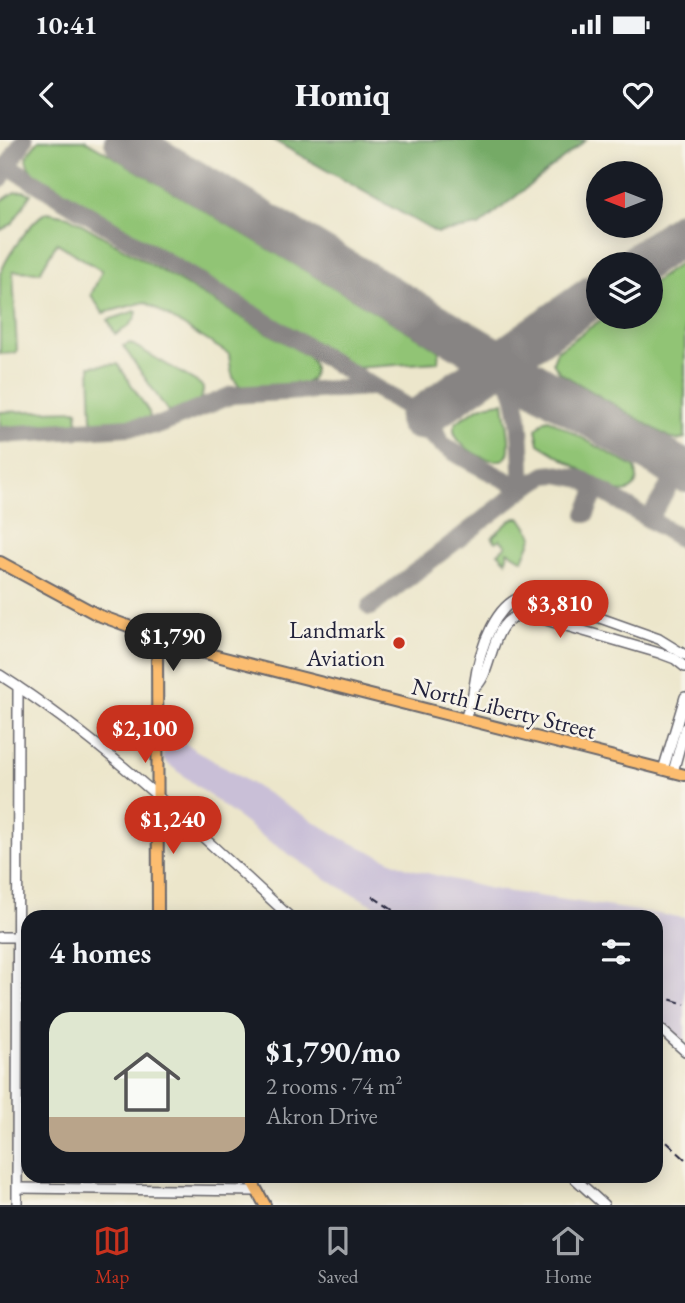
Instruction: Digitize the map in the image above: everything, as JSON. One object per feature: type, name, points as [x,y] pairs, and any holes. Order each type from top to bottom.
[{"type":"main road","name":"North Liberty Street","points":[[0,562],[98,615],[197,651],[685,775]]},
{"type":"main road","points":[[157,637],[158,910]]},
{"type":"main road","points":[[253,1183],[265,1205]]},
{"type":"street","points":[[465,720],[474,678],[492,624],[500,612],[525,596],[538,596],[653,637],[685,655]]},
{"type":"street","points":[[474,688],[480,685],[491,649],[504,625],[522,615],[659,653],[675,659],[685,667]]},
{"type":"street","points":[[0,675],[85,734],[157,795],[282,910]]},
{"type":"street","points":[[17,1205],[18,687]]},
{"type":"street","points":[[668,771],[680,733],[685,697]]},
{"type":"street","points":[[0,937],[21,937]]},
{"type":"street","points":[[663,1031],[685,1051]]},
{"type":"street","points":[[580,1183],[604,1205]]},
{"type":"street","points":[[18,1188],[257,1191]]},
{"type":"shaded area","points":[[164,731],[343,839],[407,868],[491,889],[631,910],[383,910],[334,884],[266,839],[163,760]]},
{"type":"shaded area","points":[[663,915],[685,918],[685,1043],[663,1023]]},
{"type":"green space","points":[[39,140],[85,140],[424,341],[439,351],[438,362],[355,368],[38,179],[26,160]]},
{"type":"green space","points":[[273,140],[586,140],[479,226],[437,233]]},
{"type":"green space","points":[[24,191],[31,194],[12,224],[1,230],[0,202],[15,192]]},
{"type":"green space","points":[[47,212],[68,216],[306,355],[314,366],[311,380],[299,386],[247,390],[234,380],[229,354],[145,302],[103,313],[91,295],[102,271],[57,243],[40,272],[13,271],[17,351],[0,354],[2,270],[27,231]]},
{"type":"green space","points":[[685,260],[685,438],[678,440],[672,439],[559,372],[553,362],[557,351],[588,329],[663,329],[663,276]]},
{"type":"green space","points":[[135,311],[136,316],[132,323],[115,334],[108,320]]},
{"type":"green space","points":[[130,343],[200,384],[203,388],[201,399],[188,407],[172,412],[167,410],[123,346]]},
{"type":"green space","points":[[118,364],[149,412],[150,420],[96,423],[92,420],[90,366]]},
{"type":"green space","points":[[504,402],[509,438],[507,456],[501,460],[493,460],[464,446],[454,430],[456,423],[481,407]]},
{"type":"green space","points":[[77,410],[78,425],[0,428],[0,412]]},
{"type":"green space","points":[[549,419],[635,468],[637,478],[634,487],[627,491],[616,491],[539,444],[536,429]]},
{"type":"green space","points":[[516,518],[521,518],[533,536],[523,560],[508,551],[506,561],[498,553],[506,546],[500,539],[496,542],[492,537]]},
{"type":"taxiway","points":[[0,179],[24,140]]},
{"type":"taxiway","points":[[8,166],[412,410],[432,436],[463,458],[523,489],[546,475],[557,474],[582,479],[685,541]]},
{"type":"taxiway","points":[[517,390],[521,366],[544,332]]},
{"type":"taxiway","points":[[370,607],[523,489],[517,408],[514,393],[501,363]]},
{"type":"taxiway","points":[[0,435],[160,425],[232,395],[371,387]]},
{"type":"taxiway","points":[[440,443],[434,427],[445,401]]},
{"type":"taxiway","points":[[649,519],[685,459]]},
{"type":"taxiway","points":[[586,514],[597,488]]},
{"type":"runway","points":[[125,140],[685,472]]},
{"type":"runway","points":[[655,252],[685,231]]},
{"type":"runway","points":[[419,419],[586,301]]},
{"type":"railway","points":[[372,896],[393,910]]},
{"type":"railway","points":[[663,997],[685,1004]]},
{"type":"railway","points":[[663,1139],[685,1159]]},
{"type":"place","name":"Landmark Aviation","points":[[399,643]]}]
